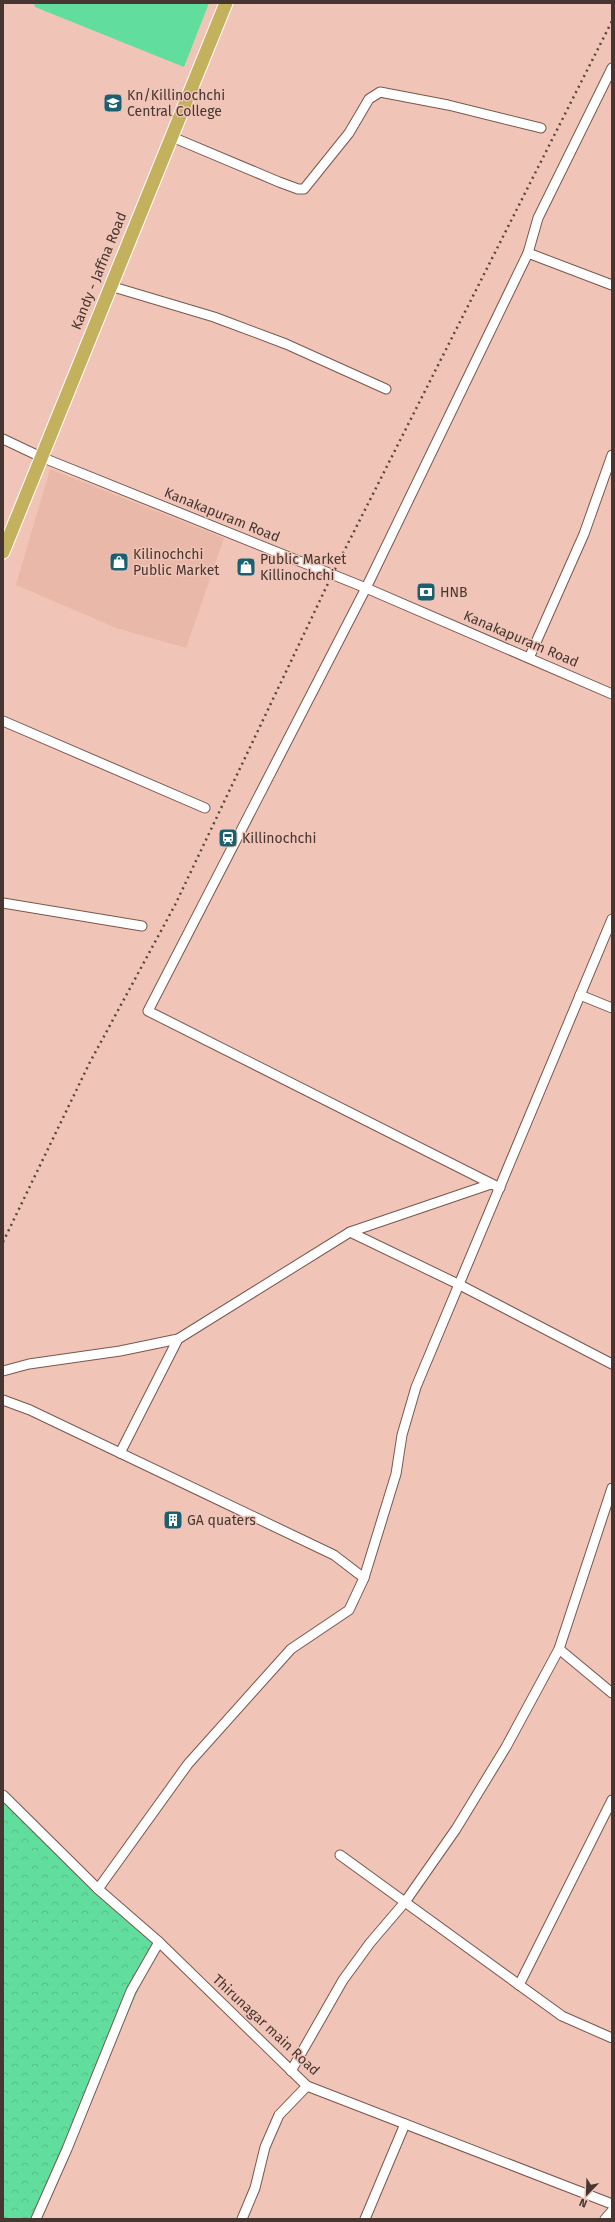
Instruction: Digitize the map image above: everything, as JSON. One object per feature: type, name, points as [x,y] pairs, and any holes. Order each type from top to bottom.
[{"type":"highway","name":"Kandy - Jaffna Road","points":[[3,552],[226,3]]},
{"type":"street","points":[[500,1188],[148,1011],[366,588],[528,253],[538,218],[612,68]]},
{"type":"street","points":[[172,136],[279,182],[298,189],[304,189],[349,133],[369,99],[380,92],[448,105],[541,128]]},
{"type":"street","points":[[528,253],[612,286]]},
{"type":"street","points":[[110,286],[214,317],[286,344],[386,389]]},
{"type":"street","name":"Kanakapuram Road","points":[[3,439],[41,457],[366,588],[612,694]]},
{"type":"street","points":[[530,658],[584,534],[612,455]]},
{"type":"street","points":[[3,721],[205,808]]},
{"type":"street","points":[[3,903],[142,926]]},
{"type":"street","points":[[98,1889],[188,1764],[290,1649],[349,1610],[364,1578],[396,1474],[402,1435],[416,1386],[460,1285],[612,919]]},
{"type":"street","points":[[580,996],[612,1008]]},
{"type":"street","points":[[3,1371],[29,1364],[120,1350],[178,1339],[350,1232],[491,1184]]},
{"type":"street","points":[[350,1232],[460,1285],[612,1364]]},
{"type":"street","points":[[120,1453],[178,1339]]},
{"type":"street","points":[[3,1400],[30,1410],[334,1556],[364,1578]]},
{"type":"street","points":[[291,2071],[343,1980],[370,1943],[405,1902],[456,1829],[506,1747],[559,1649],[612,1488]]},
{"type":"street","points":[[559,1649],[612,1693]]},
{"type":"street","name":"Thirunagar main Road","points":[[3,1795],[98,1889],[159,1942],[307,2086],[612,2204]]},
{"type":"street","points":[[519,1985],[612,1800]]},
{"type":"street","points":[[340,1856],[562,2016],[612,2038]]},
{"type":"street","points":[[36,2219],[67,2149],[131,1991],[159,1942]]},
{"type":"street","points":[[242,2219],[255,2188],[265,2146],[279,2115],[307,2086]]},
{"type":"street","points":[[365,2219],[404,2124]]},
{"type":"street","points":[[605,2219],[612,2211]]},
{"type":"shaded area","name":"Kilinochchi Public Market","points":[[50,469],[224,538],[186,648],[116,628],[16,585]]},
{"type":"green space","points":[[34,3],[209,3],[184,67],[35,7]]},
{"type":"green space","points":[[3,1791],[159,1942],[38,2219],[3,2219]]},
{"type":"railway","points":[[3,1242],[89,1064],[175,905],[332,575],[612,21]]},
{"type":"place","name":"Kn/Killinochchi Central College","points":[[113,103]]},
{"type":"place","name":"Kilinochchi Public Market","points":[[119,562]]},
{"type":"place","name":"Public Market Killinochchi","points":[[246,567]]},
{"type":"place","name":"HNB","points":[[426,592]]},
{"type":"place","name":"Killinochchi","points":[[228,838]]},
{"type":"place","name":"GA quaters","points":[[173,1520]]}]
